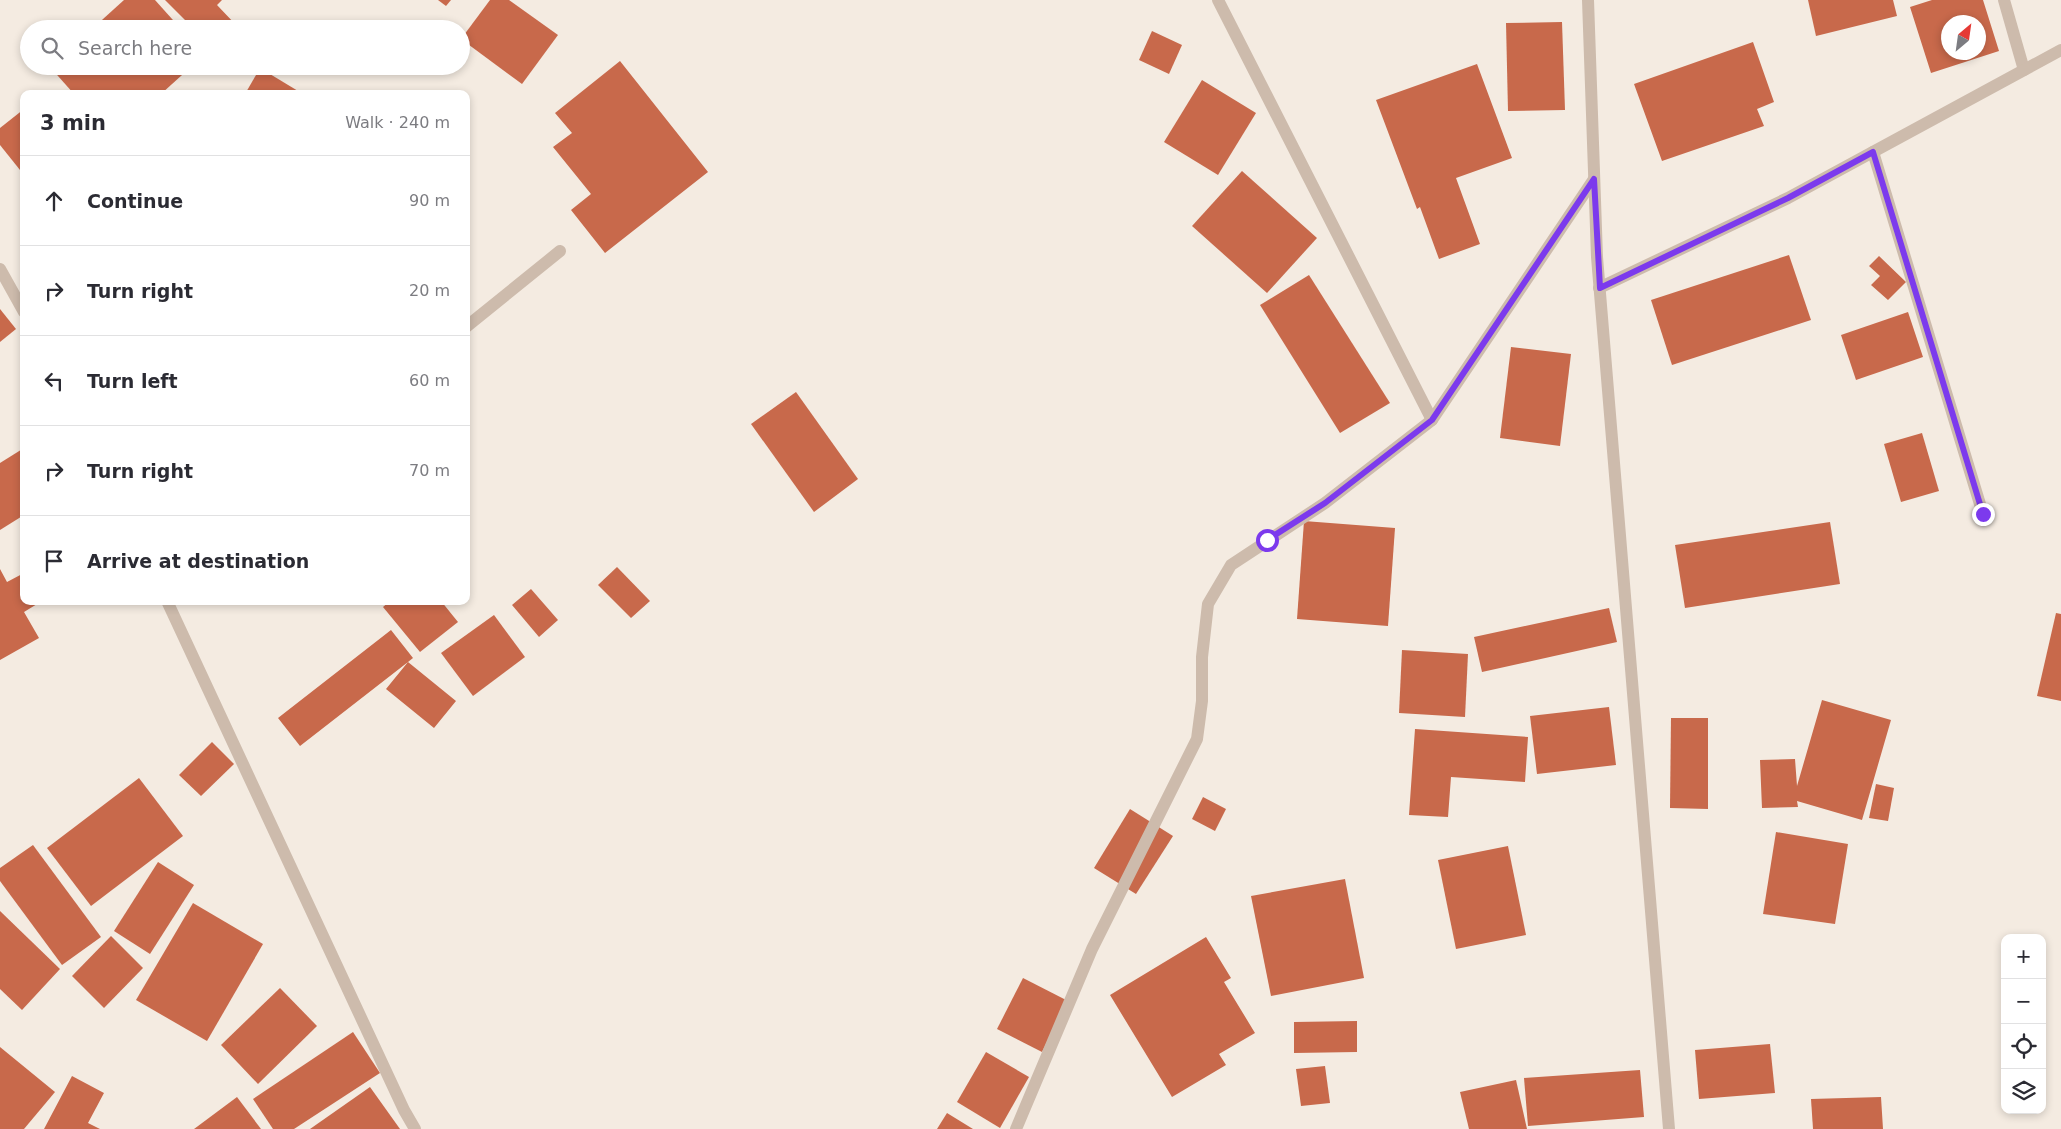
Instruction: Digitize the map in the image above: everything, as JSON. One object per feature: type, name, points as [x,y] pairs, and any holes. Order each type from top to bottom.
[{"type":"street","points":[[1218,0],[1432,420]]},
{"type":"street","points":[[1588,0],[1600,288],[1669,1129]]},
{"type":"street","points":[[2004,0],[2024,70]]},
{"type":"street","points":[[1600,288],[1788,198],[2061,50]]},
{"type":"street","points":[[1873,152],[1983,514]]},
{"type":"street","points":[[1016,1129],[1092,949],[1196,739],[1202,701],[1202,656],[1208,604],[1231,565],[1325,503],[1432,420],[1594,179]]},
{"type":"street","points":[[470,324],[560,251]]},
{"type":"street","points":[[0,269],[20,305]]},
{"type":"street","points":[[169,605],[404,1110],[415,1129]]},
{"type":"building","points":[[124,0],[155,0],[173,20],[102,20]]},
{"type":"building","points":[[165,0],[222,0],[217,5],[231,20],[185,20]]},
{"type":"building","points":[[438,0],[451,0],[446,6]]},
{"type":"building","points":[[490,0],[509,0],[558,35],[522,84],[470,46],[470,27]]},
{"type":"building","points":[[1808,0],[1893,0],[1897,16],[1816,36]]},
{"type":"building","points":[[1932,0],[1983,0],[1999,51],[1986,55],[1986,15],[1941,15],[1941,60],[1971,60],[1931,73],[1910,7]]},
{"type":"building","points":[[1562,22],[1565,110],[1508,111],[1506,23]]},
{"type":"building","points":[[1152,31],[1182,45],[1169,74],[1139,60]]},
{"type":"building","points":[[1753,42],[1774,102],[1757,109],[1764,126],[1662,161],[1634,84]]},
{"type":"building","points":[[620,61],[708,172],[605,253],[571,210],[591,194],[553,147],[572,133],[555,113]]},
{"type":"building","points":[[1477,64],[1512,158],[1456,178],[1480,244],[1439,259],[1420,207],[1417,209],[1376,100]]},
{"type":"building","points":[[57,75],[182,75],[165,90],[70,90]]},
{"type":"building","points":[[256,75],[272,75],[296,90],[247,90]]},
{"type":"building","points":[[1202,80],[1256,113],[1218,175],[1164,142]]},
{"type":"building","points":[[20,112],[20,170],[0,145],[0,128]]},
{"type":"building","points":[[1242,171],[1317,238],[1267,293],[1192,226]]},
{"type":"building","points":[[1789,255],[1811,320],[1672,365],[1651,300]]},
{"type":"building","points":[[1879,256],[1906,282],[1888,300],[1871,285],[1880,276],[1869,266]]},
{"type":"building","points":[[1309,275],[1390,403],[1340,433],[1260,305]]},
{"type":"building","points":[[0,309],[16,329],[0,342]]},
{"type":"building","points":[[1908,312],[1923,357],[1856,380],[1841,335]]},
{"type":"building","points":[[1511,347],[1571,354],[1560,446],[1500,438]]},
{"type":"building","points":[[796,392],[858,479],[814,512],[751,424]]},
{"type":"building","points":[[1922,433],[1939,491],[1901,502],[1884,444]]},
{"type":"building","points":[[20,450],[20,518],[0,530],[0,463]]},
{"type":"building","points":[[1304,521],[1395,528],[1388,626],[1297,619]]},
{"type":"building","points":[[1830,522],[1840,584],[1685,608],[1675,545]]},
{"type":"building","points":[[617,567],[650,601],[631,618],[598,585]]},
{"type":"building","points":[[0,569],[7,582],[20,575],[20,605],[35,605],[24,612],[39,638],[0,660]]},
{"type":"building","points":[[531,589],[558,620],[539,637],[512,605]]},
{"type":"building","points":[[385,605],[444,605],[458,622],[420,652],[383,607]]},
{"type":"building","points":[[1609,608],[1617,642],[1482,672],[1474,637]]},
{"type":"building","points":[[2056,613],[2061,614],[2061,701],[2037,696]]},
{"type":"building","points":[[494,615],[525,657],[473,696],[441,653]]},
{"type":"building","points":[[391,630],[413,658],[300,746],[278,718]]},
{"type":"building","points":[[1402,650],[1468,654],[1465,717],[1399,713]]},
{"type":"building","points":[[408,662],[456,701],[434,728],[386,689]]},
{"type":"building","points":[[1822,700],[1891,720],[1862,820],[1797,801],[1798,807],[1762,808],[1760,760],[1795,759],[1797,786]]},
{"type":"building","points":[[1609,707],[1616,765],[1537,774],[1530,716]]},
{"type":"building","points":[[1671,718],[1708,718],[1708,809],[1670,808]]},
{"type":"building","points":[[1415,729],[1528,737],[1525,782],[1451,777],[1448,817],[1409,815]]},
{"type":"building","points":[[212,742],[234,764],[201,796],[179,775]]},
{"type":"building","points":[[139,778],[183,836],[91,906],[47,848]]},
{"type":"building","points":[[1876,784],[1894,788],[1888,821],[1869,818]]},
{"type":"building","points":[[1203,797],[1226,809],[1215,831],[1192,819]]},
{"type":"building","points":[[1130,809],[1173,836],[1136,894],[1094,868]]},
{"type":"building","points":[[1776,832],[1848,844],[1835,924],[1763,914]]},
{"type":"building","points":[[33,845],[101,937],[62,965],[0,881],[0,868]]},
{"type":"building","points":[[1508,846],[1526,935],[1456,949],[1438,860]]},
{"type":"building","points":[[158,862],[194,885],[150,954],[114,931]]},
{"type":"building","points":[[1345,879],[1364,978],[1271,996],[1251,896]]},
{"type":"building","points":[[193,903],[263,944],[207,1041],[136,1000]]},
{"type":"building","points":[[0,911],[60,969],[22,1010],[0,989]]},
{"type":"building","points":[[111,936],[143,968],[104,1008],[72,976]]},
{"type":"building","points":[[1206,937],[1231,978],[1224,982],[1255,1033],[1219,1054],[1226,1065],[1172,1097],[1110,995]]},
{"type":"building","points":[[1023,978],[1068,1001],[1042,1052],[997,1029]]},
{"type":"building","points":[[280,988],[317,1026],[258,1084],[221,1045]]},
{"type":"building","points":[[1357,1021],[1357,1052],[1294,1053],[1294,1022]]},
{"type":"building","points":[[353,1032],[380,1073],[294,1129],[273,1129],[253,1099]]},
{"type":"building","points":[[1770,1044],[1775,1093],[1699,1099],[1695,1050]]},
{"type":"building","points":[[0,1047],[55,1092],[24,1129],[0,1129]]},
{"type":"building","points":[[986,1052],[1029,1077],[1000,1128],[957,1102]]},
{"type":"building","points":[[1325,1066],[1330,1103],[1301,1106],[1296,1069]]},
{"type":"building","points":[[1640,1070],[1644,1117],[1528,1126],[1524,1078]]},
{"type":"building","points":[[72,1076],[104,1093],[88,1123],[100,1129],[44,1129]]},
{"type":"building","points":[[1516,1080],[1527,1129],[1469,1129],[1460,1092]]},
{"type":"building","points":[[370,1087],[400,1129],[310,1129]]},
{"type":"building","points":[[237,1097],[261,1129],[194,1129]]},
{"type":"building","points":[[1881,1097],[1883,1129],[1813,1129],[1811,1099]]},
{"type":"building","points":[[947,1113],[973,1129],[937,1129]]},
{"type":"route","points":[[1267,540],[1325,503],[1432,420],[1594,179],[1600,288],[1788,198],[1873,152],[1983,514]]}]
